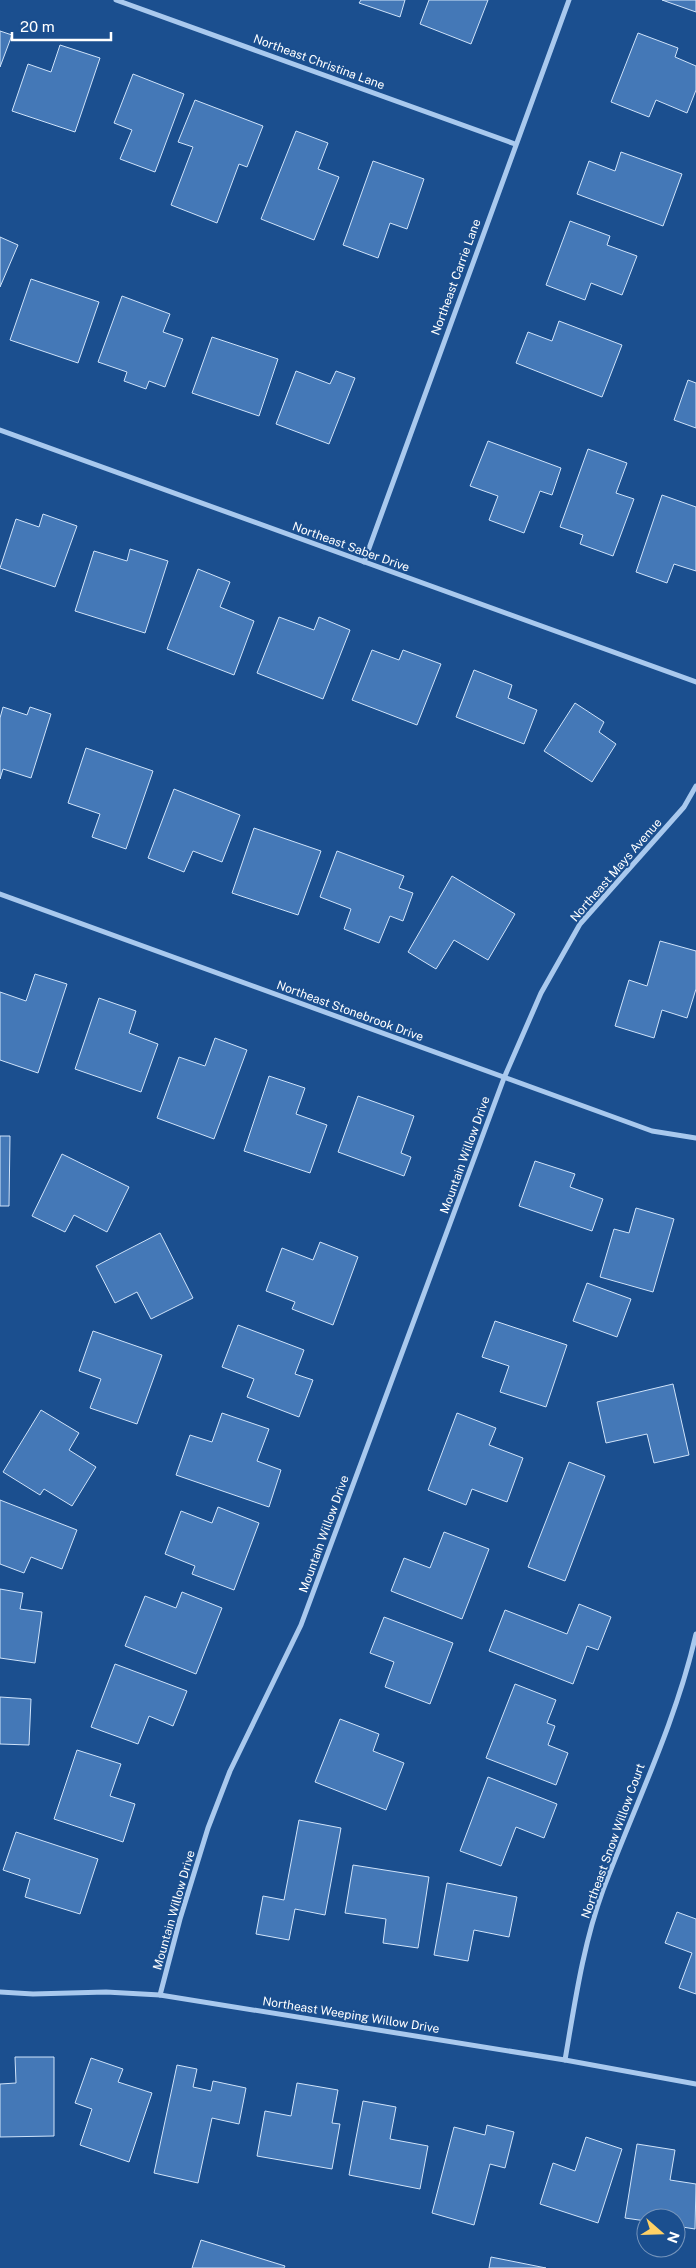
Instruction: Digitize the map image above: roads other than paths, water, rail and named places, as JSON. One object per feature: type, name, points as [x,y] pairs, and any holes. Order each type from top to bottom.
[{"type":"street","name":"Northeast Christina Lane","points":[[116,0],[515,144]]},
{"type":"street","name":"Northeast Carrie Lane","points":[[364,562],[569,0]]},
{"type":"street","name":"Northeast Saber Drive","points":[[0,430],[696,682]]},
{"type":"street","name":"Northeast Mays Avenue","points":[[504,1078],[541,993],[580,924],[684,807],[696,786]]},
{"type":"street","name":"Northeast Stonebrook Drive","points":[[0,894],[652,1131],[696,1138]]},
{"type":"street","name":"Mountain Willow Drive","points":[[160,1995],[180,1919],[208,1828],[230,1771],[301,1625],[504,1078]]},
{"type":"street","name":"Northeast Snow Willow Court","points":[[565,2060],[583,1958],[603,1892],[687,1676],[696,1634]]},
{"type":"street","name":"Northeast Weeping Willow Drive","points":[[0,1992],[33,1994],[106,1992],[160,1995],[565,2060],[696,2084]]}]
